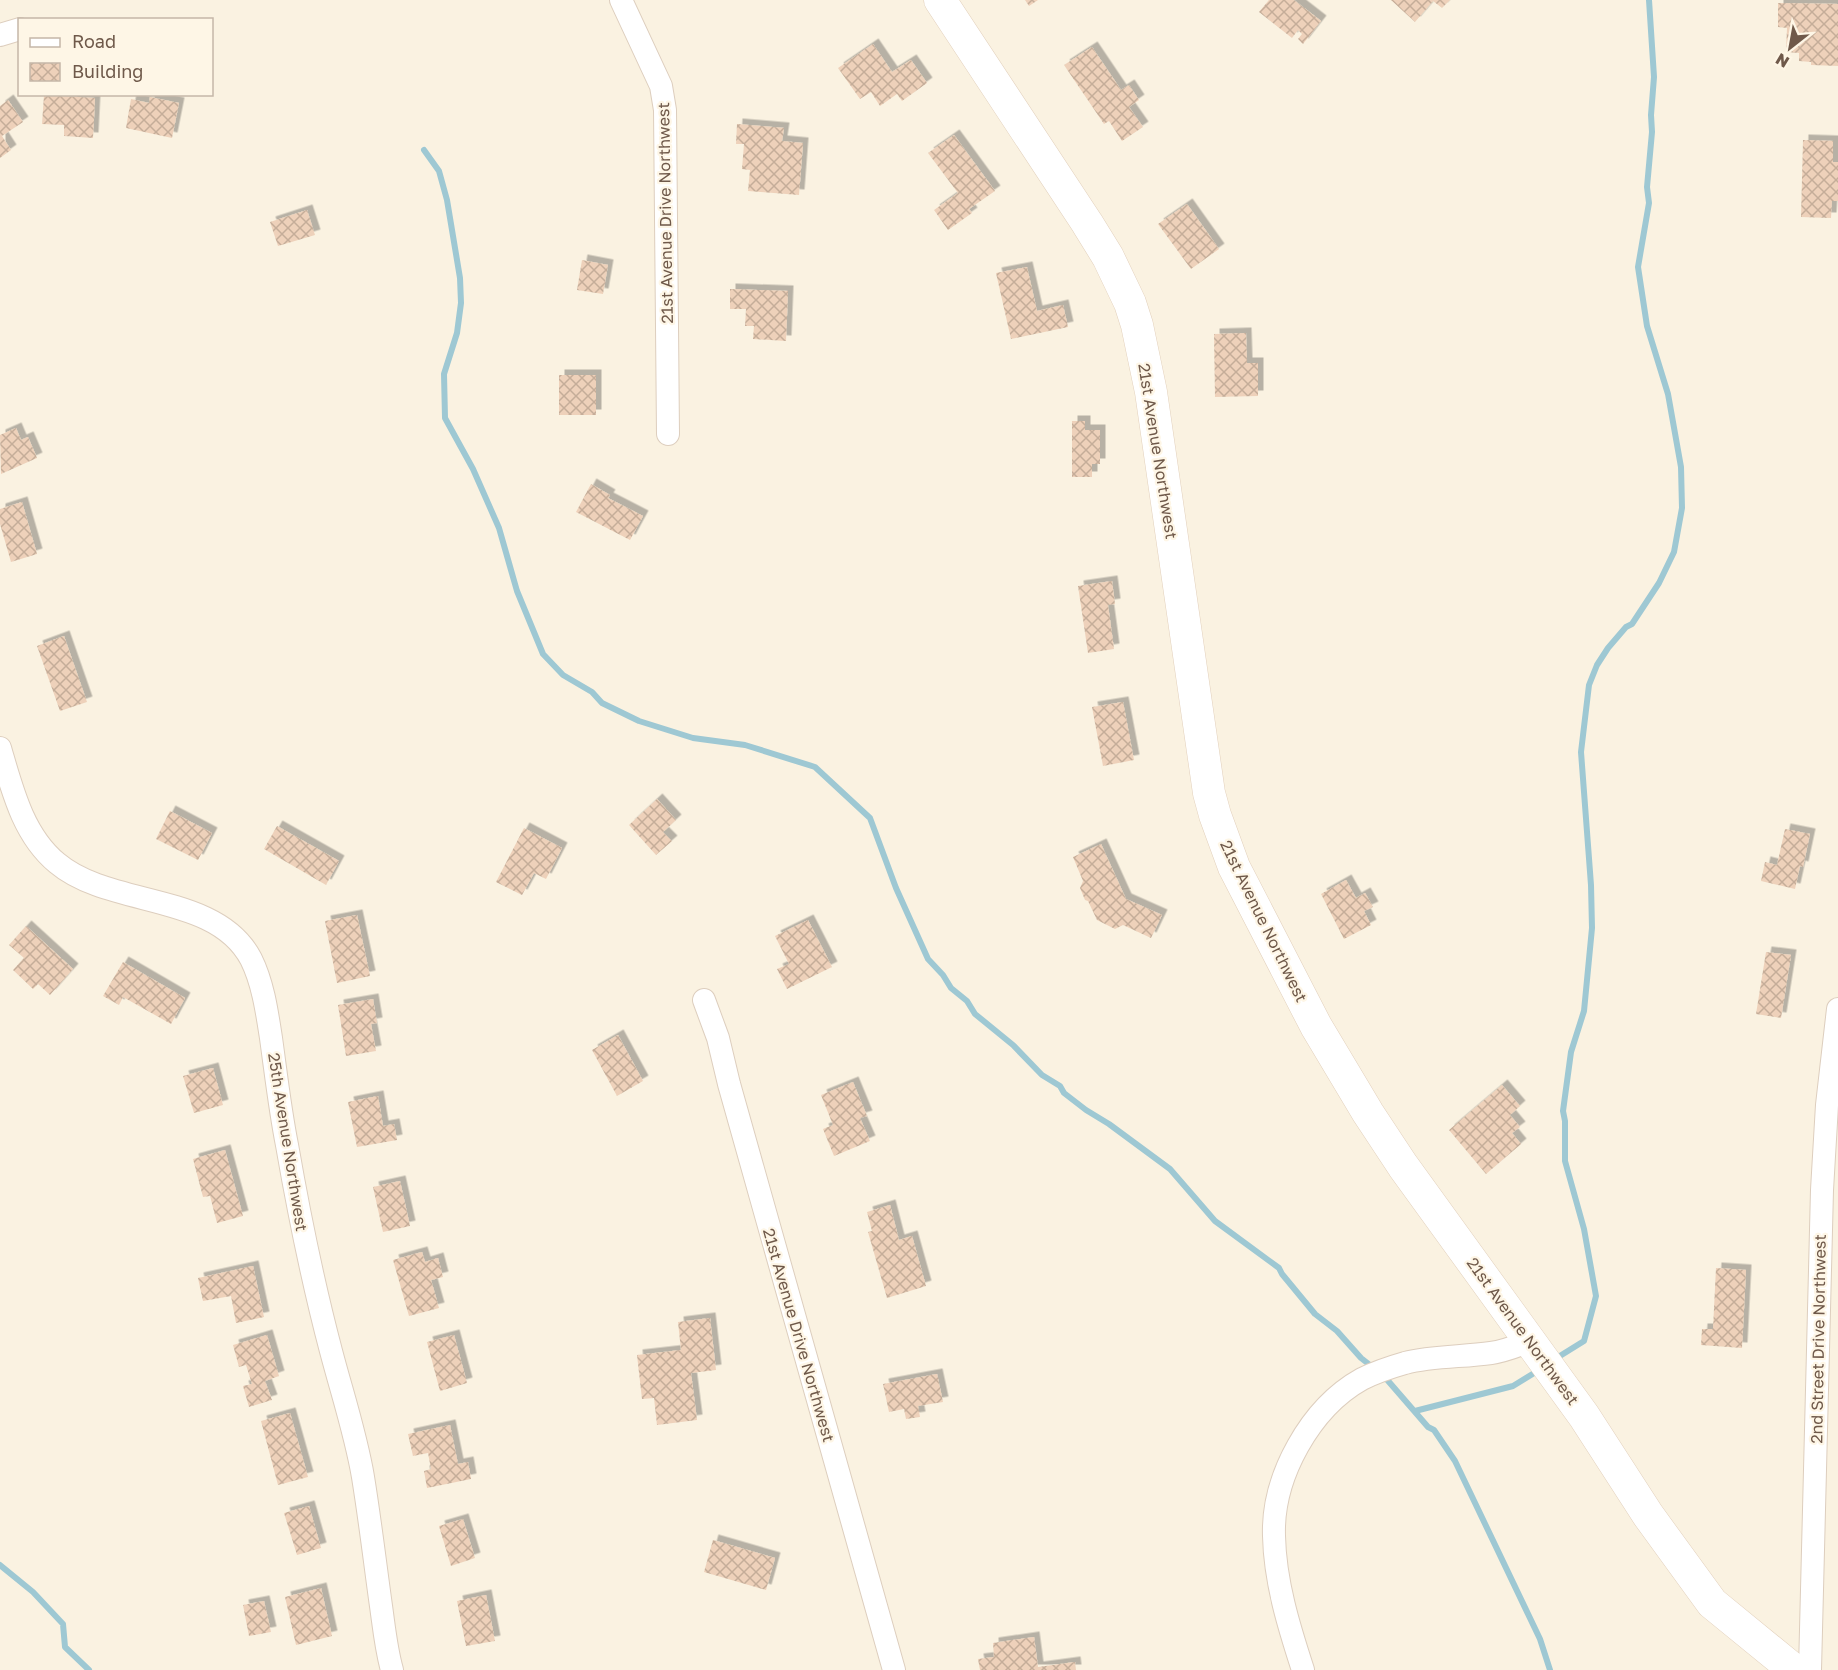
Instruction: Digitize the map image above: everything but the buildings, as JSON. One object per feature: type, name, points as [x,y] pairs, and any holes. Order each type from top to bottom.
[{"type":"street","name":"21st Avenue Drive Northwest","points":[[621,0],[661,86],[665,110],[668,434]]},
{"type":"street","name":"21st Avenue Northwest","points":[[940,0],[1092,232],[1108,258],[1130,303],[1151,392],[1209,793],[1234,867],[1316,1026],[1403,1166],[1584,1416],[1648,1515],[1712,1603],[1794,1670]]},
{"type":"street","points":[[0,35],[18,30]]},
{"type":"street","name":"25th Avenue Northwest","points":[[0,748],[18,804],[29,828],[36,840],[57,864],[83,879],[207,919],[230,934],[251,958],[260,980],[268,1022],[306,1251],[363,1476],[392,1670]]},
{"type":"street","name":"21st Avenue Drive Northwest","points":[[704,1000],[718,1038],[894,1670]]},
{"type":"street","name":"2nd Street Drive Northwest","points":[[1810,1670],[1822,1190],[1828,1095],[1838,1009]]},
{"type":"street","points":[[1303,1670],[1282,1599],[1274,1534],[1281,1486],[1293,1455],[1315,1419],[1343,1392],[1363,1379],[1397,1366],[1492,1352],[1530,1341]]},
{"type":"waterway","points":[[1555,1359],[1584,1341],[1596,1296],[1584,1229],[1565,1161],[1563,1111],[1571,1052],[1584,1011],[1592,928],[1581,752],[1589,685],[1597,665],[1608,648],[1626,627],[1632,624],[1659,583],[1674,552],[1682,508],[1681,467],[1668,394],[1647,326],[1638,267],[1649,203],[1647,187],[1652,132],[1654,77],[1649,0]]},
{"type":"waterway","points":[[424,150],[439,171],[447,200],[460,278],[461,303],[457,333],[444,374],[445,418],[473,469],[499,528],[517,591],[543,654],[563,675],[592,692],[602,703],[639,721],[693,738],[745,745],[815,767],[870,818],[896,888],[928,959],[943,975],[951,988],[967,1001],[975,1014],[1013,1045],[1042,1075],[1060,1086],[1064,1093],[1170,1169],[1215,1221],[1279,1268],[1315,1314],[1337,1331],[1361,1358],[1375,1369]]},
{"type":"waterway","points":[[1415,1411],[1513,1386],[1539,1370]]},
{"type":"waterway","points":[[1383,1375],[1428,1427],[1434,1430],[1455,1461],[1540,1639],[1550,1670]]},
{"type":"waterway","points":[[0,1565],[33,1592],[63,1624],[65,1647],[89,1670]]}]
